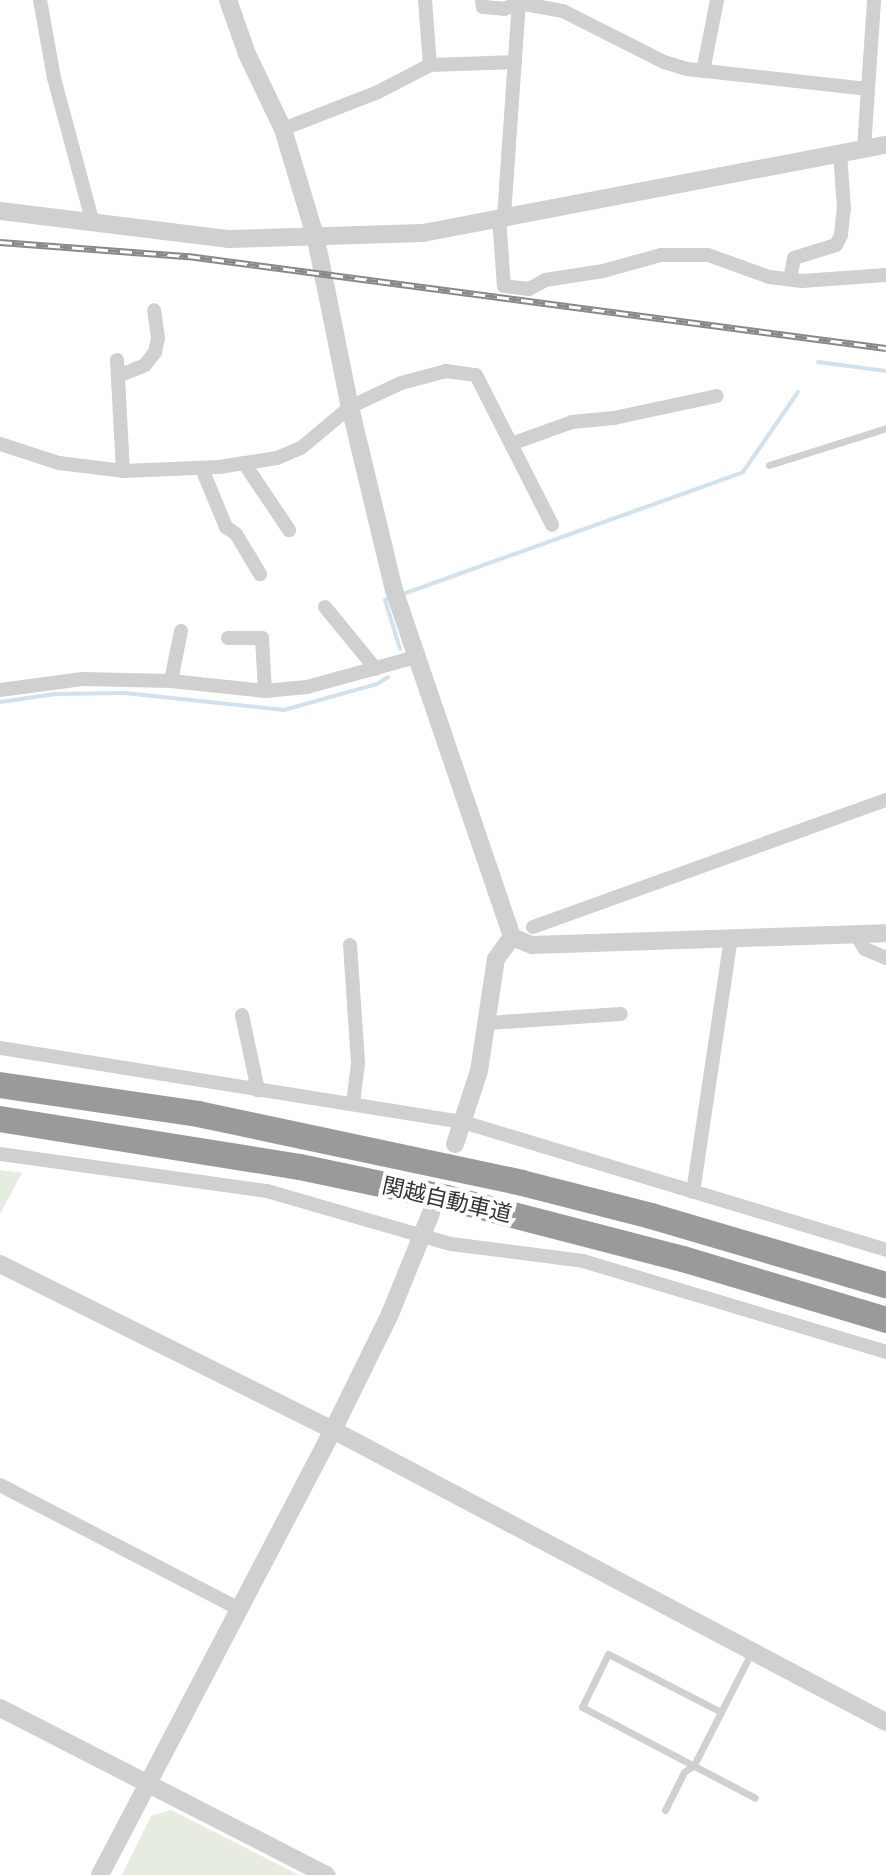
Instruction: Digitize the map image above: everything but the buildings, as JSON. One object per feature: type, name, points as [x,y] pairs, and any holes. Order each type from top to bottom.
[{"type":"highway","name":"関越自動車道","points":[[0,1085],[198,1114],[522,1183],[666,1220],[886,1285]]},
{"type":"highway","name":"関越自動車道","points":[[0,1119],[284,1164],[447,1198],[698,1263],[886,1320]]},
{"type":"street","points":[[40,0],[54,78],[93,224]]},
{"type":"street","points":[[228,0],[247,54],[283,129],[316,239],[350,407],[396,595],[512,937],[532,945],[886,933]]},
{"type":"street","points":[[425,0],[430,65]]},
{"type":"street","points":[[482,0],[483,7],[504,9],[519,3],[562,6],[664,62],[703,71],[867,89]]},
{"type":"street","points":[[703,71],[717,0]]},
{"type":"street","points":[[864,148],[874,0]]},
{"type":"street","points":[[519,3],[502,216],[504,286],[529,289],[545,280],[603,271],[661,255],[708,255],[769,277],[790,279],[886,275]]},
{"type":"street","points":[[283,129],[376,93],[430,65],[515,62]]},
{"type":"street","points":[[0,211],[229,239],[316,239],[423,233],[886,145]]},
{"type":"street","points":[[790,279],[794,258],[836,245],[841,235],[844,208],[840,153]]},
{"type":"street","points":[[118,376],[145,365],[155,352],[154,310]]},
{"type":"street","points":[[117,360],[123,471]]},
{"type":"street","points":[[0,444],[59,463],[123,471],[202,469],[244,463],[277,458],[301,448],[350,407],[401,383],[446,371],[476,375],[552,525]]},
{"type":"street","points":[[511,444],[572,422],[614,418],[717,396]]},
{"type":"street","points":[[244,463],[289,530]]},
{"type":"street","points":[[202,469],[226,527],[236,534],[260,574]]},
{"type":"street","points":[[325,607],[376,669]]},
{"type":"street","points":[[171,681],[181,631]]},
{"type":"street","points":[[228,638],[262,638],[265,691]]},
{"type":"street","points":[[0,690],[82,679],[171,681],[265,691],[307,687],[416,657]]},
{"type":"street","points":[[533,927],[886,800]]},
{"type":"street","points":[[855,933],[865,949],[886,958]]},
{"type":"street","points":[[455,1144],[479,1071],[496,959],[512,937]]},
{"type":"street","points":[[693,1192],[731,938]]},
{"type":"street","points":[[350,945],[358,1063],[353,1104]]},
{"type":"street","points":[[488,1023],[621,1014]]},
{"type":"street","points":[[242,1015],[258,1090]]},
{"type":"street","points":[[0,1048],[463,1122],[886,1250]]},
{"type":"street","points":[[0,1154],[267,1191],[422,1237],[611,1268],[886,1352]]},
{"type":"street","points":[[100,1875],[333,1430],[390,1314],[431,1213]]},
{"type":"street","points":[[0,1264],[333,1430],[886,1722]]},
{"type":"street","points":[[0,1485],[239,1609]]},
{"type":"street","points":[[0,1708],[327,1875]]},
{"type":"lane","points":[[769,465],[886,428]]},
{"type":"lane","points":[[665,1810],[684,1772],[694,1765],[752,1651]]},
{"type":"lane","points":[[721,1712],[608,1654],[582,1707],[755,1798]]},
{"type":"shaded area","points":[[0,1170],[22,1173],[0,1214]]},
{"type":"shaded area","points":[[171,1810],[299,1875],[122,1875],[151,1816]]},
{"type":"waterway","points":[[818,362],[886,371]]},
{"type":"waterway","points":[[403,594],[743,472],[798,392]]},
{"type":"waterway","points":[[391,598],[385,600],[400,649]]},
{"type":"waterway","points":[[0,702],[55,694],[125,693],[284,710],[377,684],[388,677]]},
{"type":"railway","points":[[0,242],[188,256],[886,348]]}]
